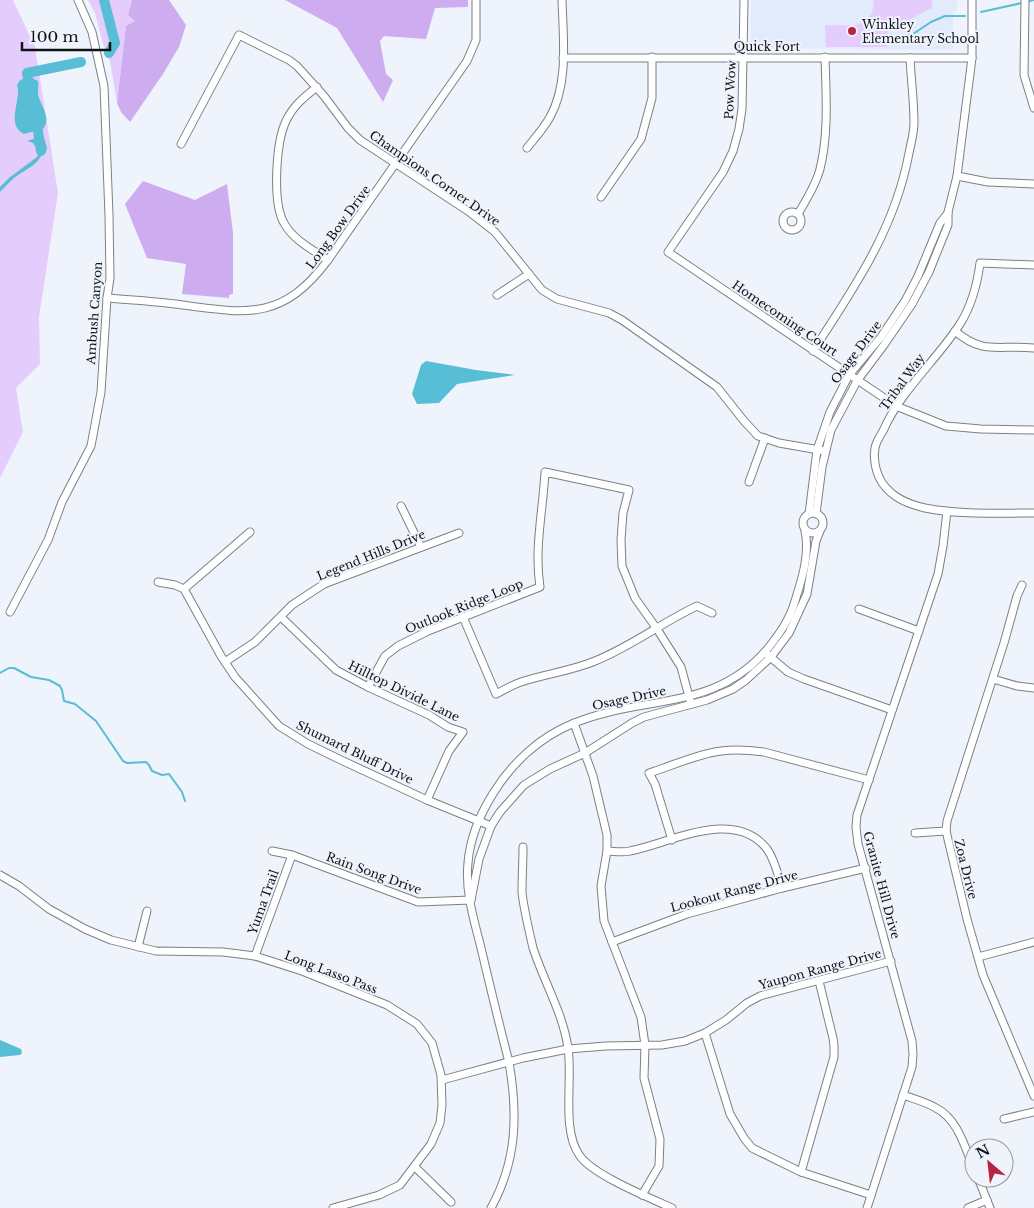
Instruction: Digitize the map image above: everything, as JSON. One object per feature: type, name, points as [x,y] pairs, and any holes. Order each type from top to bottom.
[{"type":"street","name":"Ambush Canyon","points":[[10,612],[48,540],[62,502],[91,446],[100,392],[110,278],[104,86],[92,32],[78,0]]},
{"type":"street","name":"Long Bow Drive","points":[[107,298],[170,303],[227,311],[257,310],[287,300],[299,292],[314,279],[328,260],[467,62],[476,40],[476,0]]},
{"type":"street","points":[[528,148],[550,117],[560,91],[563,58],[562,0]]},
{"type":"street","name":"Pow Wow","points":[[668,252],[723,172],[733,151],[742,109],[744,0]]},
{"type":"street","name":"Osage Drive","points":[[821,451],[857,380],[884,345],[916,296],[929,272],[948,225],[948,212],[958,176],[972,58],[972,0]]},
{"type":"street","points":[[1025,3],[1024,75],[1034,108]]},
{"type":"street","name":"Champions Corner Drive","points":[[181,144],[240,35],[298,66],[360,140],[468,211],[495,232],[542,290],[558,299],[609,313],[688,365],[717,386],[758,436],[779,443],[821,451]]},
{"type":"street","points":[[601,197],[641,138],[652,98],[652,57]]},
{"type":"street","points":[[798,214],[820,170],[826,122],[825,57]]},
{"type":"street","name":"Quick Fort","points":[[563,58],[972,58]]},
{"type":"street","points":[[813,351],[862,276],[898,197],[906,170],[914,124],[910,58]]},
{"type":"street","points":[[317,87],[301,99],[285,122],[280,143],[278,165],[278,203],[284,223],[294,236],[328,260]]},
{"type":"street","points":[[958,176],[988,182],[1034,184]]},
{"type":"street","name":"Osage Drive","points":[[812,514],[821,451],[830,412],[849,375],[881,337],[905,301],[918,276],[940,223],[948,212]]},
{"type":"street","name":"Homecoming Court","points":[[668,252],[896,406],[946,426],[1034,430]]},
{"type":"street","name":"Tribal Way","points":[[1034,265],[980,263],[972,304],[955,330],[896,406],[875,447],[876,466],[880,479],[888,491],[896,498],[908,504],[947,512],[1034,513]]},
{"type":"street","points":[[497,294],[528,274]]},
{"type":"street","points":[[955,330],[966,340],[977,346],[1034,348]]},
{"type":"street","points":[[749,482],[765,438]]},
{"type":"street","name":"Outlook Ridge Loop","points":[[368,687],[385,656],[398,646],[428,631],[540,587],[537,570],[539,527],[545,472],[629,490],[623,513],[622,566],[635,598],[657,629]]},
{"type":"street","points":[[401,506],[421,547]]},
{"type":"street","name":"Granite Hill Drive","points":[[867,1208],[912,1067],[913,1054],[912,1041],[858,844],[857,816],[938,574],[947,512]]},
{"type":"street","points":[[812,514],[823,521],[820,531],[814,534],[805,531],[802,522],[812,514]]},
{"type":"street","name":"Osage Drive","points":[[768,654],[787,622],[801,585],[807,539],[805,531]]},
{"type":"street","name":"Osage Drive","points":[[491,1208],[505,1177],[510,1160],[515,1126],[514,1088],[471,909],[467,882],[468,861],[478,820],[500,782],[518,762],[544,739],[574,723],[607,713],[690,700],[706,700],[732,689],[746,680],[789,633],[807,594],[816,542],[820,531]]},
{"type":"street","points":[[158,582],[175,584],[184,589],[250,532]]},
{"type":"street","name":"Legend Hills Drive","points":[[225,662],[255,642],[292,605],[324,584],[459,533]]},
{"type":"street","name":"Zoa Drive","points":[[1022,585],[1016,596],[1004,643],[947,821],[946,831],[983,975],[1034,1096]]},
{"type":"street","name":"Shumard Bluff Drive","points":[[184,589],[235,677],[279,726],[308,744],[427,800],[491,826]]},
{"type":"street","points":[[463,617],[496,694],[520,683],[594,662],[628,646],[673,618],[697,606],[712,612]]},
{"type":"street","points":[[860,609],[919,631]]},
{"type":"street","name":"Hilltop Divide Lane","points":[[281,616],[336,670],[429,715],[448,727],[463,732],[450,751],[427,800]]},
{"type":"street","points":[[657,629],[681,667],[690,700]]},
{"type":"street","points":[[768,654],[788,672],[892,710]]},
{"type":"street","points":[[993,679],[1017,686],[1034,688]]},
{"type":"street","name":"Osage Drive","points":[[471,900],[479,860],[491,826],[500,812],[524,785],[550,769],[585,753],[632,723],[690,700]]},
{"type":"street","points":[[574,723],[594,776],[607,835],[607,851],[601,886],[604,921],[641,1017],[645,1045],[644,1078],[660,1139],[659,1166],[642,1195]]},
{"type":"street","points":[[672,840],[655,784],[649,773],[720,751],[747,750],[764,752],[869,780]]},
{"type":"street","points":[[607,851],[628,852],[693,833],[731,828],[744,831],[756,838],[767,850],[774,862],[782,888]]},
{"type":"street","points":[[915,833],[946,831]]},
{"type":"street","points":[[523,847],[522,893],[533,948],[563,1023],[568,1049],[570,1137],[579,1155],[593,1168],[642,1195],[672,1208]]},
{"type":"street","name":"Rain Song Drive","points":[[272,851],[292,855],[418,902],[471,900]]},
{"type":"street","name":"Yuma Trail","points":[[255,956],[292,855]]},
{"type":"street","name":"Lookout Range Drive","points":[[612,942],[687,914],[782,888],[866,868]]},
{"type":"street","name":"Long Lasso Pass","points":[[0,875],[19,886],[49,909],[85,929],[111,940],[156,951],[223,952],[255,956],[302,971],[387,1005],[417,1024],[432,1043],[442,1080],[440,1123],[431,1144],[400,1185],[350,1206],[333,1208]]},
{"type":"street","points":[[138,947],[147,911]]},
{"type":"street","points":[[978,957],[1034,942]]},
{"type":"street","name":"Yaupon Range Drive","points":[[442,1080],[568,1049],[662,1045],[685,1041],[705,1033],[760,996],[891,961]]},
{"type":"street","points":[[800,1172],[834,1058],[833,1038],[819,981]]},
{"type":"street","points":[[705,1033],[730,1114],[752,1148],[800,1172],[871,1195]]},
{"type":"street","points":[[903,1095],[936,1107],[945,1113],[957,1130],[964,1146]]},
{"type":"street","points":[[1004,1120],[1034,1112]]},
{"type":"street","points":[[414,1167],[451,1202]]},
{"type":"street","points":[[982,1188],[990,1208]]},
{"type":"street","points":[[968,1208],[987,1200]]},
{"type":"shaded area","points":[[0,0],[13,0],[35,47],[58,193],[39,317],[40,364],[16,388],[23,432],[0,478]]},
{"type":"shaded area","points":[[88,0],[132,0],[128,15],[136,21],[126,26],[117,103],[110,61],[103,44],[95,13]]},
{"type":"shaded area","points":[[132,0],[169,0],[186,25],[179,47],[130,122],[121,112],[117,103],[126,26],[135,21],[128,15]]},
{"type":"shaded area","points":[[285,0],[468,0],[468,7],[435,8],[426,39],[384,36],[380,41],[386,74],[393,80],[383,102],[337,28]]},
{"type":"shaded area","name":"Winkley Elementary School","points":[[751,0],[957,0],[957,11],[953,11],[953,50],[751,48]]},
{"type":"shaded area","points":[[874,0],[932,0],[932,8],[888,31],[887,47],[826,47],[825,25],[850,25],[864,22],[873,10]]},
{"type":"shaded area","points":[[143,181],[195,200],[227,184],[233,233],[233,294],[229,295],[229,298],[182,294],[186,264],[147,258],[125,204]]},
{"type":"water","points":[[30,77],[38,81],[38,96],[46,121],[43,129],[24,134],[18,130],[15,118],[17,85],[20,80]]},
{"type":"water","points":[[39,137],[44,138],[47,148],[46,152],[42,154],[34,165],[14,178],[0,192],[0,187],[9,178],[37,157],[39,151],[33,143],[27,141]]},
{"type":"water","points":[[426,361],[515,375],[457,384],[439,403],[417,404],[412,394],[421,365]]},
{"type":"water","points":[[0,1040],[21,1049],[22,1053],[20,1055],[0,1057]]},
{"type":"waterway","points":[[104,0],[115,43],[109,53]]},
{"type":"waterway","points":[[1027,2],[1034,0]]},
{"type":"waterway","points":[[981,12],[1022,3]]},
{"type":"waterway","points":[[895,37],[913,34],[931,22],[945,16],[965,16]]},
{"type":"waterway","points":[[30,89],[27,73],[81,62]]},
{"type":"waterway","points":[[36,118],[41,151]]},
{"type":"waterway","points":[[0,673],[9,668],[14,668],[31,677],[49,680],[60,686],[64,701],[75,704],[96,721],[123,761],[127,763],[146,762],[152,771],[162,775],[169,774],[182,792],[185,801]]},
{"type":"place","name":"Winkley Elementary School","points":[[852,31]]}]
